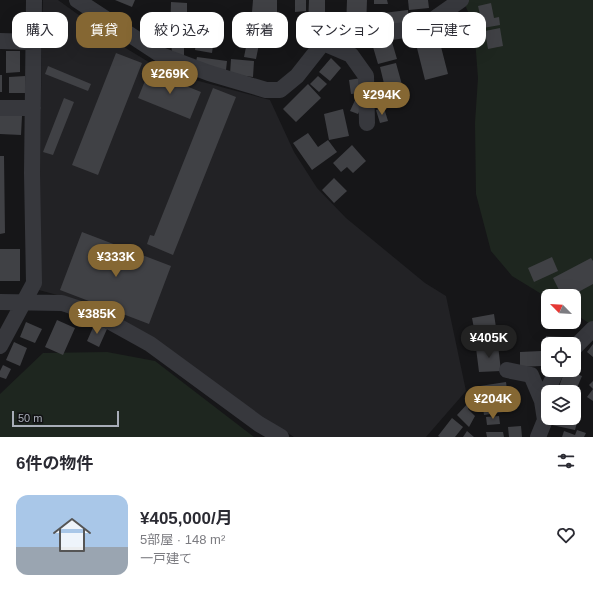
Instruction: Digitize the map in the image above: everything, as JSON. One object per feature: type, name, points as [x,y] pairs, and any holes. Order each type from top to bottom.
[{"type":"street","points":[[34,0],[34,12]]},
{"type":"street","points":[[77,0],[161,55],[209,73],[266,90],[280,90],[297,76],[319,48]]},
{"type":"street","points":[[394,32],[421,28],[461,0]]},
{"type":"street","points":[[0,41],[12,41]]},
{"type":"street","points":[[0,346],[25,303],[34,283],[34,48]]},
{"type":"street","points":[[335,48],[351,55],[366,76],[367,123]]},
{"type":"street","points":[[0,108],[33,108]]},
{"type":"street","points":[[0,302],[62,303],[96,314],[150,344],[259,424],[281,437]]},
{"type":"street","points":[[581,341],[593,329]]},
{"type":"street","points":[[507,370],[531,374],[541,399]]},
{"type":"street","points":[[538,437],[542,425]]},
{"type":"shaded area","points":[[43,0],[58,0],[76,13],[76,48],[126,48],[157,67],[195,80],[270,100],[294,152],[317,188],[346,218],[425,283],[446,296],[466,391],[426,437],[294,437],[83,302],[39,290],[39,185],[42,48],[68,48],[68,12],[43,12]]},
{"type":"shaded area","points":[[463,0],[593,0],[593,326],[581,318],[581,289],[541,289],[541,294],[512,276],[491,251],[476,194],[475,123],[478,78],[476,48],[486,48],[486,12],[468,12]]},
{"type":"shaded area","points":[[107,352],[155,361],[254,437],[0,437],[0,394],[43,353]]},
{"type":"building","points":[[115,0],[135,0],[132,7]]},
{"type":"building","points":[[253,0],[277,0],[277,12],[252,12]]},
{"type":"building","points":[[295,0],[306,0],[306,11],[295,12]]},
{"type":"building","points":[[309,0],[325,0],[325,12],[309,12]]},
{"type":"building","points":[[347,0],[367,0],[367,12],[347,12]]},
{"type":"building","points":[[374,0],[387,0],[388,4],[374,4]]},
{"type":"building","points":[[408,0],[428,0],[429,8],[409,10]]},
{"type":"building","points":[[171,2],[187,3],[187,12],[171,12]]},
{"type":"building","points":[[491,3],[494,18],[499,17],[500,25],[486,27],[486,12],[479,12],[478,6]]},
{"type":"building","points":[[408,10],[408,12],[402,12],[402,26],[394,27],[394,12],[391,12]]},
{"type":"building","points":[[500,28],[503,46],[488,49],[486,31]]},
{"type":"building","points":[[172,48],[184,48],[184,55],[172,55]]},
{"type":"building","points":[[195,48],[213,48],[212,53],[195,50]]},
{"type":"building","points":[[246,48],[258,48],[256,59],[244,57]]},
{"type":"building","points":[[373,48],[394,48],[397,59],[378,64]]},
{"type":"building","points":[[417,48],[441,48],[448,74],[425,80]]},
{"type":"building","points":[[6,51],[20,51],[20,72],[6,73]]},
{"type":"building","points":[[116,53],[142,63],[98,175],[72,165]]},
{"type":"building","points":[[197,57],[227,61],[226,70],[195,66]]},
{"type":"building","points":[[331,58],[341,68],[330,81],[319,72]]},
{"type":"building","points":[[231,59],[254,61],[253,77],[230,74]]},
{"type":"building","points":[[396,63],[404,92],[387,96],[380,67]]},
{"type":"building","points":[[48,66],[91,84],[88,91],[45,74]]},
{"type":"building","points":[[149,71],[201,92],[190,119],[138,98]]},
{"type":"building","points":[[0,75],[2,75],[2,92],[0,92]]},
{"type":"building","points":[[25,76],[25,93],[9,93],[9,77]]},
{"type":"building","points":[[318,76],[327,84],[319,92],[310,84]]},
{"type":"building","points":[[361,78],[363,93],[351,94],[349,80]]},
{"type":"building","points":[[308,84],[321,98],[296,122],[283,109]]},
{"type":"building","points":[[213,88],[236,97],[173,255],[147,244],[150,235],[154,236]]},
{"type":"building","points":[[64,98],[74,102],[53,155],[43,152]]},
{"type":"building","points":[[356,98],[364,102],[358,114],[350,111]]},
{"type":"building","points":[[384,108],[388,121],[380,123],[376,110]]},
{"type":"building","points":[[343,109],[349,136],[329,140],[324,114]]},
{"type":"building","points":[[0,116],[22,116],[21,135],[0,134]]},
{"type":"building","points":[[308,133],[318,147],[328,140],[337,152],[312,170],[293,143]]},
{"type":"building","points":[[352,145],[366,161],[353,173],[347,167],[341,172],[333,163]]},
{"type":"building","points":[[0,156],[4,156],[5,233],[0,234]]},
{"type":"building","points":[[334,178],[347,191],[334,203],[322,190]]},
{"type":"building","points":[[82,232],[171,266],[149,324],[60,290]]},
{"type":"building","points":[[0,249],[20,249],[20,281],[0,281]]},
{"type":"building","points":[[552,257],[558,271],[534,282],[528,268]]},
{"type":"building","points":[[591,258],[593,261],[593,284],[581,291],[581,289],[558,289],[553,278]]},
{"type":"building","points":[[494,314],[498,341],[477,344],[472,318]]},
{"type":"building","points":[[57,320],[75,328],[63,355],[45,347]]},
{"type":"building","points":[[26,322],[42,329],[35,343],[20,337]]},
{"type":"building","points":[[95,323],[107,329],[99,347],[87,341]]},
{"type":"building","points":[[14,342],[27,348],[20,366],[6,360]]},
{"type":"building","points":[[593,344],[593,357],[587,352]]},
{"type":"building","points":[[498,345],[501,371],[479,372],[476,348]]},
{"type":"building","points":[[541,351],[541,366],[520,367],[520,352]]},
{"type":"building","points":[[3,365],[11,369],[6,379],[0,377],[0,371]]},
{"type":"building","points":[[582,376],[578,385],[560,385],[562,377]]},
{"type":"building","points":[[593,381],[593,389],[589,385]]},
{"type":"building","points":[[506,382],[510,411],[484,415],[480,386]]},
{"type":"building","points":[[593,389],[593,401],[587,397]]},
{"type":"building","points":[[470,401],[468,409],[475,416],[469,427],[457,415]]},
{"type":"building","points":[[499,416],[500,424],[487,425],[486,417]]},
{"type":"building","points":[[452,418],[463,427],[455,437],[438,436]]},
{"type":"building","points":[[552,425],[576,425],[575,430]]},
{"type":"building","points":[[521,426],[522,437],[509,437],[508,427]]},
{"type":"building","points":[[577,430],[586,433],[584,437],[562,437],[564,431],[575,435]]},
{"type":"building","points":[[467,431],[474,437],[463,437]]},
{"type":"building","points":[[486,432],[503,432],[504,437],[487,437]]}]
